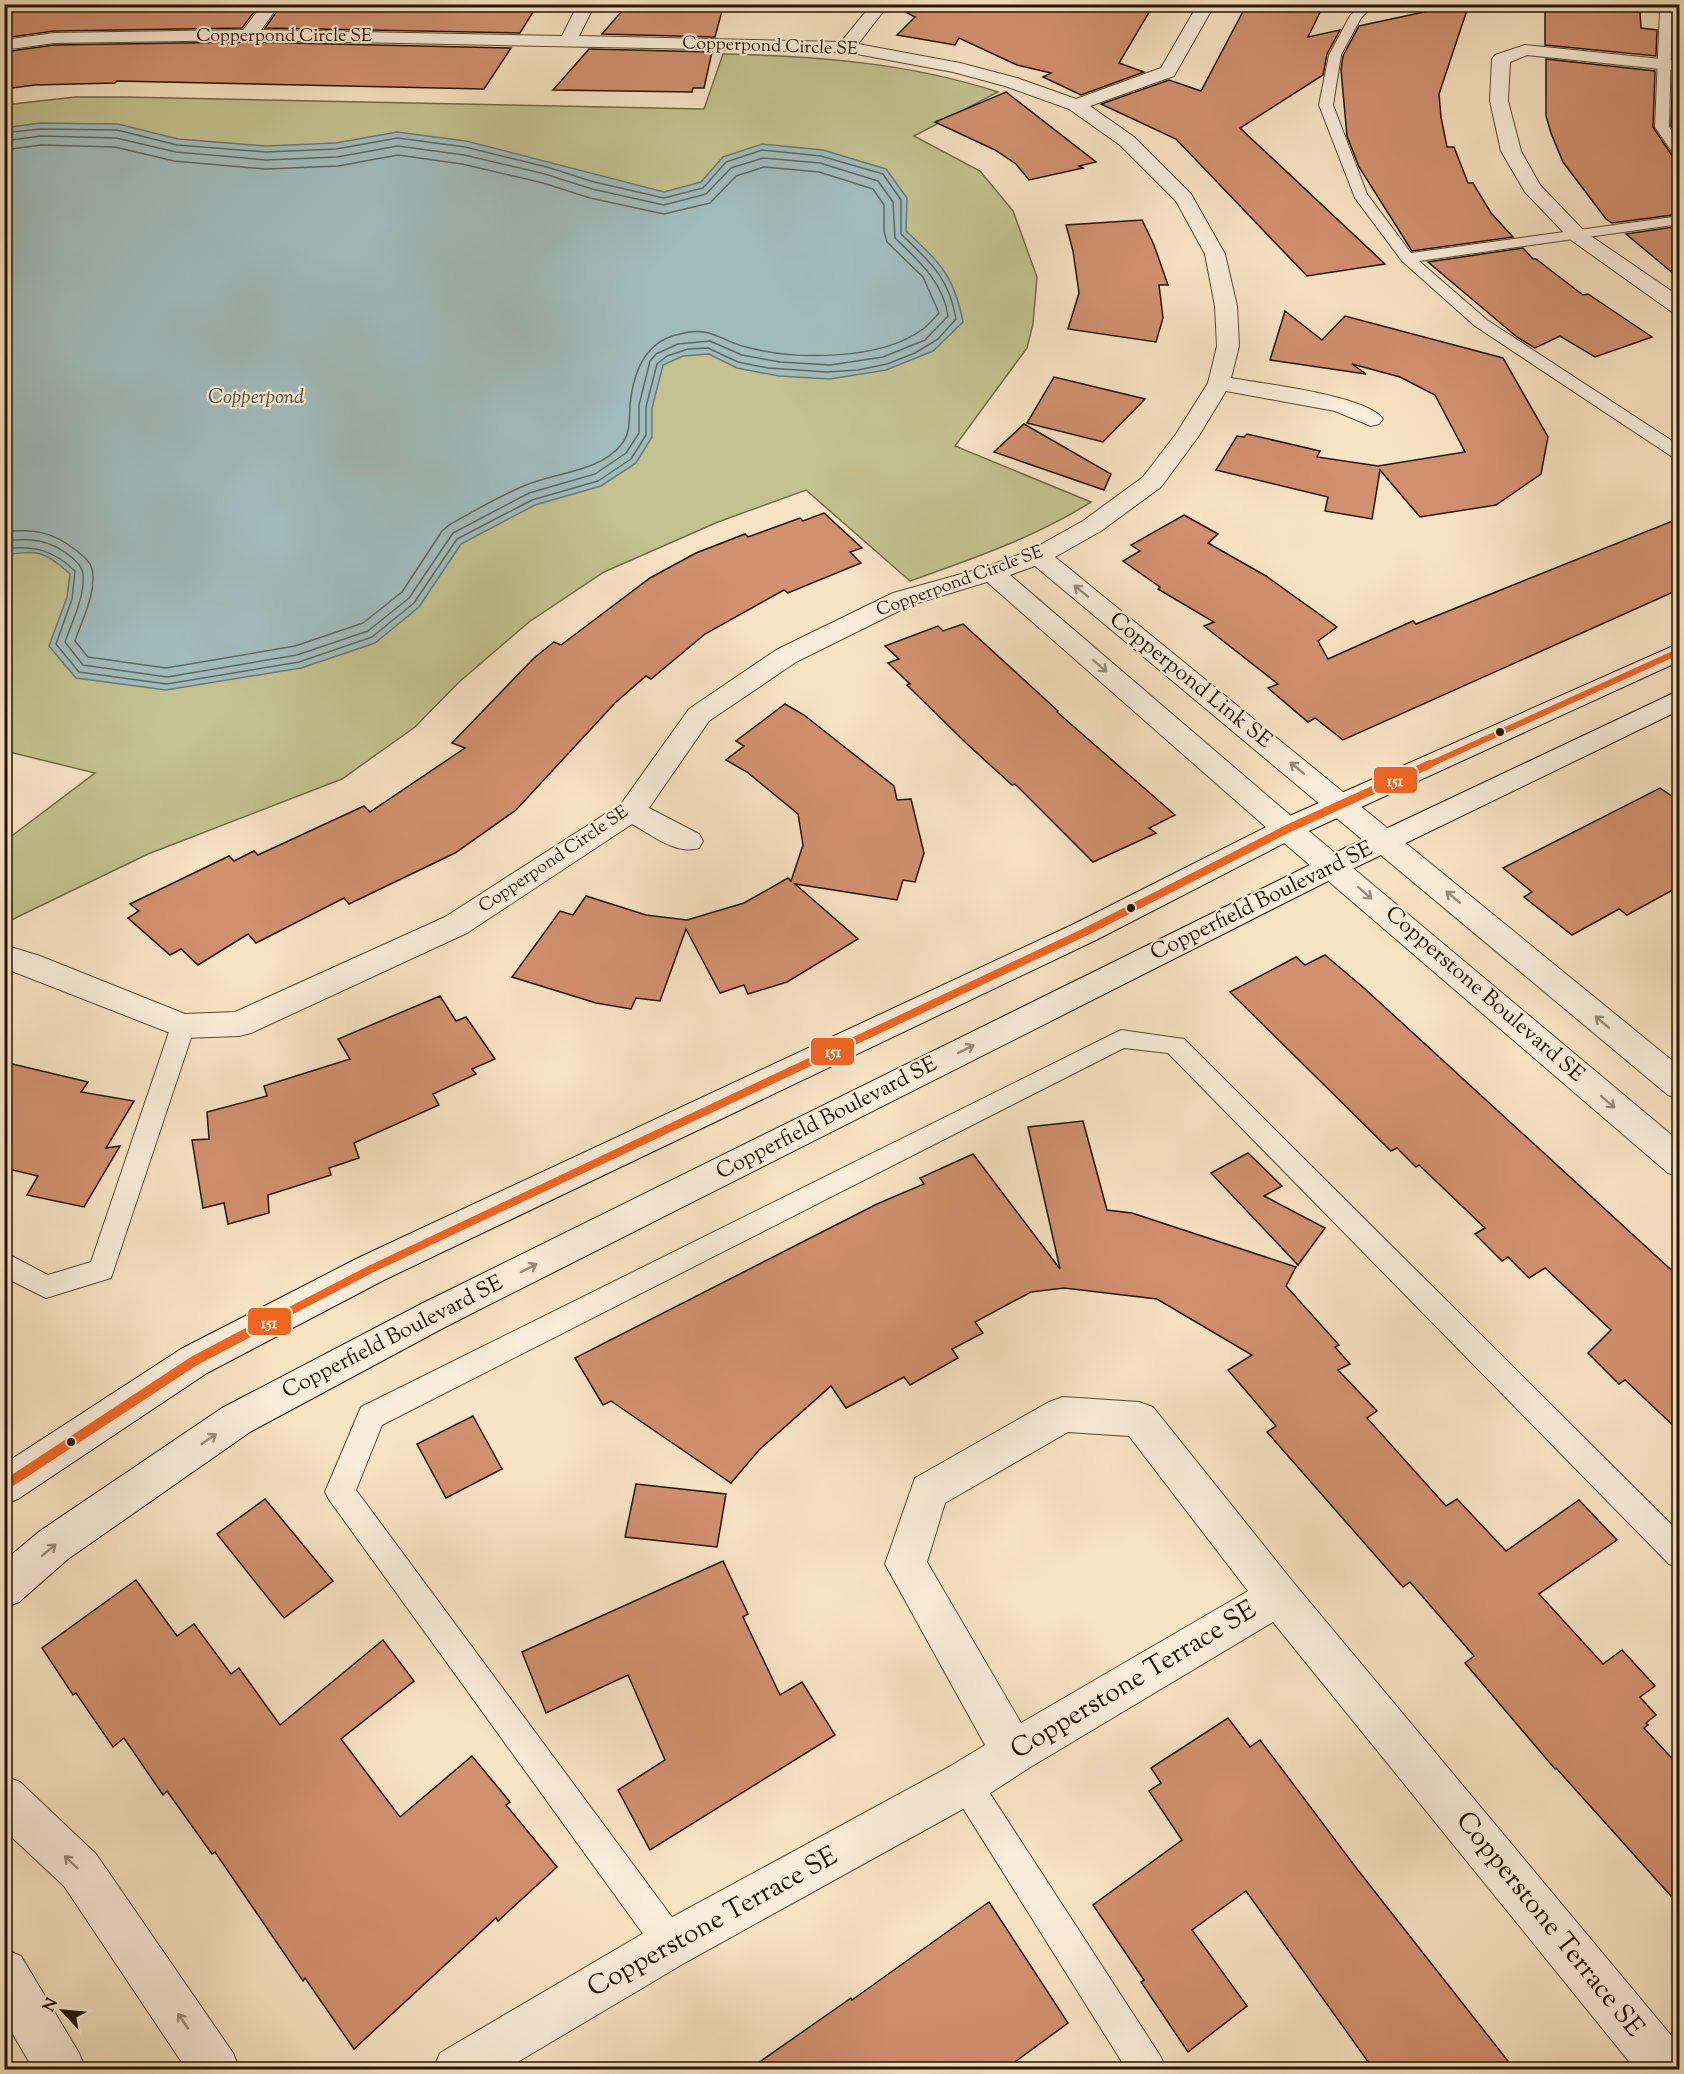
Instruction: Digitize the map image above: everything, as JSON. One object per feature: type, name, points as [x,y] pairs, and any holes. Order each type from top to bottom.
[{"type":"street","points":[[248,35],[272,4]]},
{"type":"street","points":[[568,42],[587,4]]},
{"type":"street","points":[[846,47],[881,4]]},
{"type":"street","points":[[1076,105],[1168,72],[1207,4]]},
{"type":"street","name":"Copperpond Circle SE","points":[[4,45],[54,38],[248,35],[846,47],[954,67],[1011,82],[1076,105],[1127,141],[1184,198],[1215,254],[1226,306],[1228,346],[1219,383],[1186,437],[1152,482],[1092,526],[1038,556],[992,573],[902,599],[786,656],[699,715],[631,811],[456,926],[239,1024],[183,1026],[4,956]]},
{"type":"street","points":[[1671,65],[1525,50],[1501,59],[1499,101],[1511,151],[1532,188],[1578,236],[1680,308]]},
{"type":"street","points":[[1219,383],[1341,405],[1371,419]]},
{"type":"street","name":"Copperpond Link SE","points":[[1038,556],[1342,805]]},
{"type":"street","name":"Copperpond Link SE","points":[[992,573],[1287,829]]},
{"type":"street","points":[[4,1486],[194,1360],[371,1269],[1085,932],[1287,829],[1680,651]]},
{"type":"street","name":"Copperfield Boulevard SE","points":[[4,1588],[54,1545],[236,1420],[445,1310],[1333,866],[1680,699]]},
{"type":"street","points":[[1342,805],[1680,1086]]},
{"type":"street","points":[[631,811],[688,841]]},
{"type":"street","name":"Copperstone Boulevard SE","points":[[1287,829],[1680,1163]]},
{"type":"street","points":[[1013,1752],[906,1564],[929,1491],[1063,1414],[1139,1419],[1278,1596]]},
{"type":"street","name":"Copperstone Terrace SE","points":[[458,2070],[671,1944],[965,1784],[1013,1752],[1278,1596],[1668,2070]]},
{"type":"street","points":[[4,1798],[80,1870],[216,2070]]},
{"type":"street","points":[[4,1973],[62,2070]]},
{"type":"lane","points":[[1368,4],[1356,16],[1335,55],[1326,105],[1360,195],[1407,258],[1481,323],[1680,454]]},
{"type":"lane","points":[[1637,4],[1671,7],[1671,65],[1662,127],[1680,153]]},
{"type":"lane","points":[[1407,258],[1680,220]]},
{"type":"lane","points":[[4,1263],[46,1287],[102,1270],[183,1026]]},
{"type":"lane","points":[[671,1944],[340,1492],[371,1416],[1121,1039],[1175,1045],[1680,1554]]},
{"type":"lane","points":[[965,1784],[1148,2070]]},
{"type":"shaded area","name":"Copperpond","points":[[723,54],[862,63],[931,74],[998,92],[914,136],[980,171],[1013,211],[1037,277],[1033,324],[1027,348],[955,446],[1091,502],[1026,537],[910,581],[806,490],[718,522],[604,572],[529,622],[458,683],[415,727],[342,779],[148,854],[5,923],[5,841],[95,773],[5,751],[5,105],[75,97],[124,97],[704,109]]},
{"type":"water","name":"Copperpond","points":[[40,123],[118,124],[178,139],[266,146],[336,143],[397,132],[466,141],[664,192],[701,182],[723,157],[762,144],[823,150],[886,169],[907,198],[906,231],[937,261],[944,271],[955,292],[963,322],[933,351],[886,370],[830,379],[779,376],[737,368],[709,354],[683,356],[663,365],[652,408],[652,437],[636,463],[601,486],[535,505],[461,544],[419,607],[375,643],[301,668],[166,690],[76,678],[49,646],[67,597],[70,574],[54,561],[40,554],[5,555],[5,128]]},
{"type":"building","points":[[4,4],[260,4],[242,28],[54,31],[4,38]]},
{"type":"building","points":[[282,4],[538,4],[520,33],[265,28]]},
{"type":"building","points":[[628,4],[672,4],[722,11],[715,37],[602,34]]},
{"type":"building","points":[[891,4],[1154,4],[1119,63],[1144,72],[1081,95],[1043,77],[1051,73],[1017,65],[959,38],[955,45],[897,35],[915,17]]},
{"type":"building","points":[[1247,4],[1324,4],[1308,37],[1340,30],[1327,54],[1323,75],[1240,128],[1385,264],[1307,276],[1176,139],[1101,104],[1169,80],[1201,91]]},
{"type":"building","points":[[1469,4],[1439,94],[1447,147],[1454,147],[1468,183],[1473,183],[1491,213],[1513,237],[1412,251],[1359,167],[1347,136],[1341,70],[1343,56],[1359,26]]},
{"type":"building","points":[[1545,4],[1570,4],[1640,12],[1641,28],[1657,30],[1656,56],[1545,45]]},
{"type":"building","points":[[1674,32],[1680,33],[1680,59],[1673,58]]},
{"type":"building","points":[[248,42],[511,48],[484,89],[117,81],[115,83],[35,85],[4,89],[4,52],[54,45]]},
{"type":"building","points":[[589,49],[712,52],[704,88],[693,88],[692,92],[553,90]]},
{"type":"building","points":[[1546,59],[1655,71],[1653,127],[1673,157],[1680,159],[1680,214],[1612,223],[1606,219],[1563,162],[1551,133],[1546,116]]},
{"type":"building","points":[[1673,72],[1680,73],[1680,138],[1671,126]]},
{"type":"building","points":[[1006,92],[1096,162],[1079,166],[1083,168],[1029,180],[1016,164],[995,150],[935,122]]},
{"type":"building","points":[[1142,220],[1154,245],[1168,285],[1159,285],[1163,318],[1156,342],[1068,329],[1079,293],[1073,251],[1066,225]]},
{"type":"building","points":[[1680,226],[1680,279],[1626,234]]},
{"type":"building","points":[[1523,248],[1533,259],[1583,295],[1588,294],[1652,337],[1595,357],[1560,336],[1535,348],[1517,337],[1428,262]]},
{"type":"building","points":[[1285,311],[1322,340],[1345,316],[1503,358],[1548,437],[1541,474],[1496,505],[1420,517],[1380,470],[1372,519],[1325,511],[1328,497],[1216,470],[1237,436],[1244,437],[1247,434],[1320,451],[1317,457],[1378,466],[1465,452],[1435,395],[1400,377],[1352,364],[1366,374],[1270,360]]},
{"type":"building","points":[[1054,377],[1145,399],[1103,442],[1027,423]]},
{"type":"building","points":[[1024,424],[1111,474],[1104,490],[994,452]]},
{"type":"building","points":[[824,513],[862,548],[850,552],[861,563],[788,593],[784,590],[705,634],[651,679],[646,676],[615,703],[516,810],[455,853],[349,904],[344,898],[256,943],[248,934],[198,965],[181,949],[170,955],[128,918],[139,911],[130,904],[229,856],[234,861],[254,851],[258,855],[364,806],[370,812],[465,748],[452,743],[534,658],[554,642],[561,645],[650,578],[696,553],[745,534],[748,537],[800,518],[803,521]]},
{"type":"building","points":[[1184,515],[1218,534],[1208,543],[1266,576],[1337,627],[1318,641],[1328,659],[1413,621],[1416,624],[1680,518],[1680,589],[1343,740],[1315,718],[1308,722],[1268,688],[1278,684],[1204,626],[1214,622],[1158,589],[1160,587],[1123,561],[1140,551],[1131,545]]},
{"type":"building","points":[[963,624],[1057,712],[1175,815],[1149,828],[1156,833],[1093,862],[1015,784],[1012,785],[966,743],[888,663],[899,659],[885,646],[938,626],[943,631]]},
{"type":"building","points":[[785,704],[804,715],[894,786],[897,800],[911,799],[924,853],[915,882],[903,880],[897,900],[795,884],[858,939],[787,982],[748,994],[744,985],[720,993],[686,929],[660,1001],[636,998],[631,1009],[596,1003],[512,977],[560,911],[573,915],[586,896],[646,915],[687,920],[744,903],[788,878],[791,881],[803,845],[798,814],[747,772],[726,760],[744,746],[736,741]]},
{"type":"building","points":[[1660,788],[1680,802],[1680,886],[1627,915],[1619,909],[1572,935],[1524,897],[1532,892],[1503,868]]},
{"type":"building","points":[[1325,955],[1364,988],[1680,1278],[1680,1432],[1625,1380],[1619,1384],[1588,1353],[1611,1330],[1545,1268],[1529,1278],[1508,1257],[1502,1261],[1475,1234],[1485,1228],[1419,1165],[1416,1167],[1397,1148],[1391,1151],[1230,992],[1296,957],[1305,965]]},
{"type":"building","points":[[440,996],[456,1021],[466,1017],[495,1059],[472,1069],[476,1074],[433,1094],[439,1105],[354,1143],[359,1158],[329,1168],[331,1175],[268,1195],[269,1213],[228,1224],[224,1203],[203,1208],[192,1140],[209,1139],[207,1112],[267,1096],[264,1086],[350,1059],[338,1039]]},
{"type":"building","points":[[4,1062],[88,1082],[81,1092],[134,1101],[106,1148],[120,1146],[84,1207],[27,1195],[38,1176],[4,1168]]},
{"type":"building","points":[[1083,1121],[1107,1210],[1132,1213],[1296,1267],[1286,1286],[1339,1345],[1335,1347],[1350,1364],[1338,1370],[1377,1411],[1367,1418],[1446,1506],[1457,1499],[1506,1551],[1579,1500],[1617,1540],[1539,1594],[1603,1664],[1622,1650],[1655,1686],[1640,1697],[1656,1715],[1646,1723],[1648,1725],[1644,1728],[1680,1767],[1680,1906],[1555,1769],[1465,1663],[1474,1656],[1410,1582],[1403,1587],[1267,1432],[1276,1426],[1228,1370],[1252,1355],[1157,1299],[1064,1288],[1031,1292],[975,1322],[983,1333],[952,1349],[958,1358],[910,1385],[904,1377],[846,1408],[831,1386],[759,1450],[731,1483],[611,1401],[603,1405],[575,1358],[877,1204],[924,1184],[920,1178],[973,1154],[1060,1269],[1028,1127]]},
{"type":"building","points":[[1248,1153],[1282,1186],[1264,1196],[1325,1228],[1298,1265],[1211,1173]]},
{"type":"building","points":[[473,1416],[502,1469],[446,1498],[417,1444]]},
{"type":"building","points":[[636,1484],[726,1494],[717,1547],[625,1537]]},
{"type":"building","points":[[265,1499],[333,1581],[284,1618],[217,1534]]},
{"type":"building","points":[[723,1561],[748,1614],[743,1617],[780,1695],[802,1682],[835,1735],[650,1850],[618,1790],[665,1760],[628,1675],[546,1713],[522,1652]]},
{"type":"building","points":[[136,1580],[177,1636],[194,1624],[231,1674],[239,1668],[280,1725],[383,1640],[414,1681],[341,1739],[400,1817],[472,1756],[510,1802],[506,1805],[557,1867],[498,1921],[496,1918],[354,2049],[305,1978],[303,1981],[215,1852],[212,1854],[167,1791],[163,1795],[124,1738],[113,1747],[76,1693],[73,1695],[42,1648]]},
{"type":"building","points":[[1228,1718],[1250,1747],[1260,1740],[1357,1869],[1515,2070],[1374,2070],[1246,1891],[1192,1930],[1247,2006],[1188,2052],[1141,1982],[1144,1980],[1093,1905],[1182,1840],[1149,1791],[1161,1783],[1151,1768]]},
{"type":"building","points":[[989,1902],[1068,2023],[1004,2070],[748,2070],[851,1998],[852,2000]]},
{"type":"transit line","name":"151","points":[[4,1486],[194,1361],[371,1269],[1085,932],[1287,829],[1680,651]]}]
